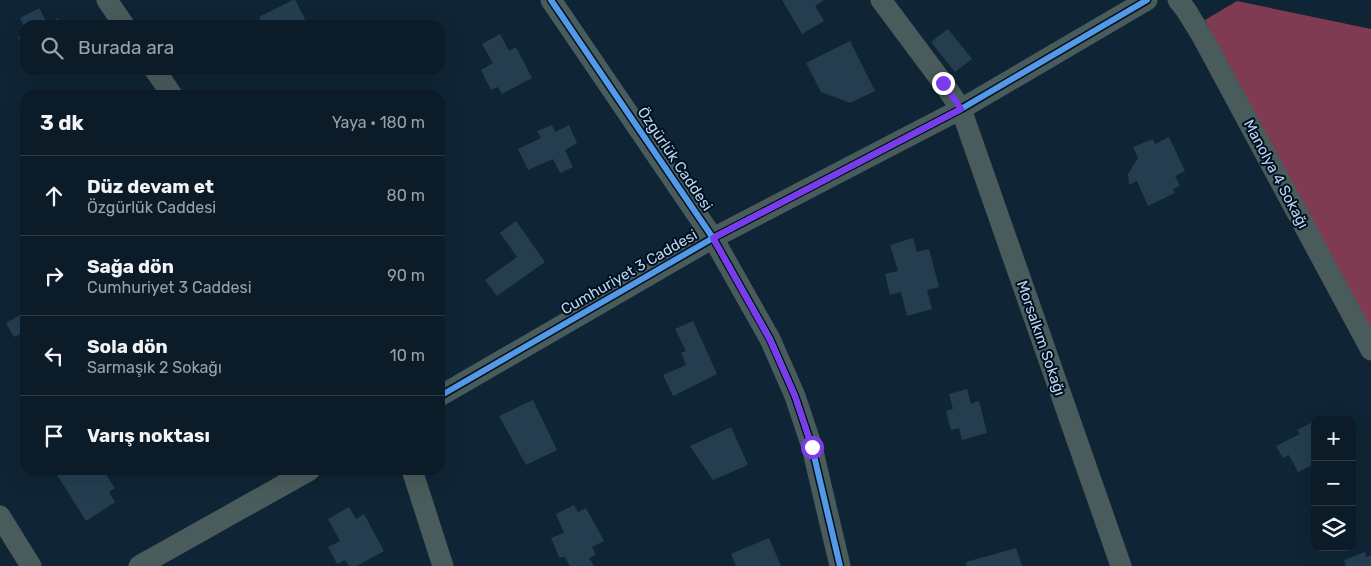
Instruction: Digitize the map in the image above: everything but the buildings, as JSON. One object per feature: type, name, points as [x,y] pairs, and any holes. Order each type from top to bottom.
[{"type":"street","points":[[107,0],[121,20]]},
{"type":"street","name":"Özgürlük Caddesi","points":[[551,0],[713,238],[770,340],[795,396],[812,447],[840,566]]},
{"type":"street","name":"Morsalkım Sokağı","points":[[881,0],[961,109],[1121,566]]},
{"type":"street","name":"Cumhuriyet 3 Caddesi","points":[[445,393],[713,238],[961,109],[1147,0]]},
{"type":"street","name":"Manolya 4 Sokağı","points":[[1178,0],[1202,36],[1371,350]]},
{"type":"street","points":[[158,75],[169,90]]},
{"type":"street","points":[[139,566],[301,475]]},
{"type":"street","points":[[414,475],[444,566]]},
{"type":"street","points":[[0,516],[31,566]]},
{"type":"shaded area","points":[[1237,1],[1371,29],[1371,331],[1205,20]]},
{"type":"cycle path","points":[[551,0],[713,238],[770,339],[795,396],[812,447],[840,566]]},
{"type":"cycle path","points":[[445,393],[713,238],[961,109],[1147,0]]},
{"type":"route","points":[[812,447],[795,396],[770,340],[713,238],[961,109],[943,83]]}]
